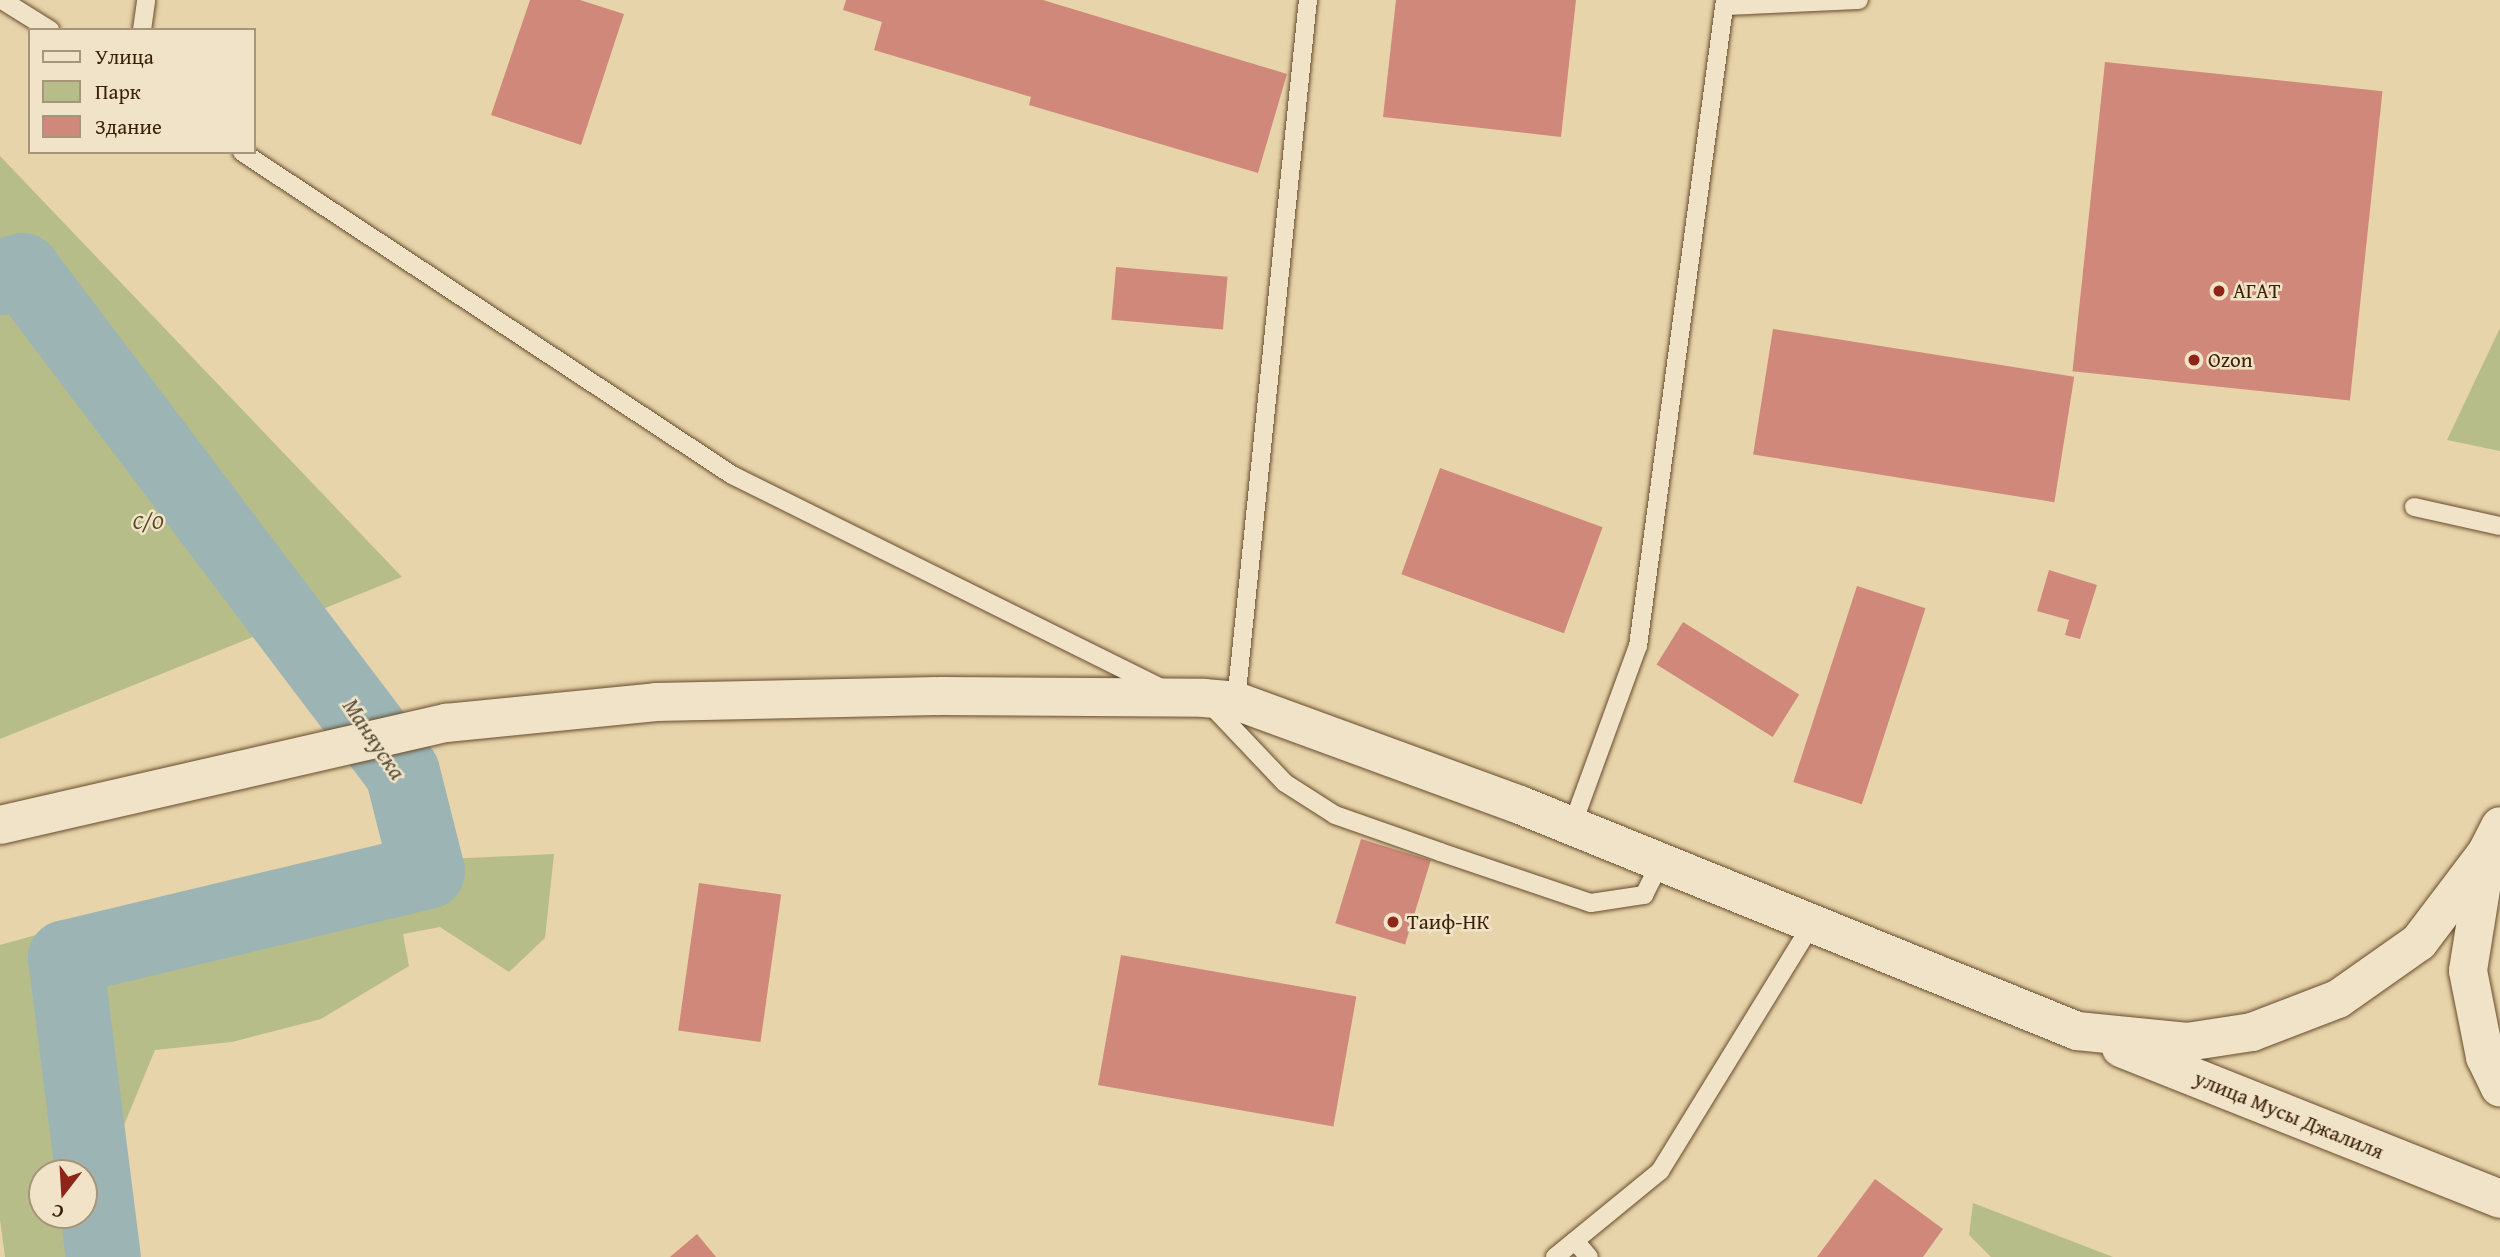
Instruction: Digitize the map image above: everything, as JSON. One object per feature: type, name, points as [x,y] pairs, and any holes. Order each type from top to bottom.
[{"type":"main road","points":[[0,825],[446,723],[656,702],[1206,699]]},
{"type":"main road","name":"улица Мусы Джалиля","points":[[1206,699],[1572,826],[2500,1199]]},
{"type":"main road","points":[[2077,1031],[2187,1042],[2252,1032],[2338,999],[2419,942],[2494,839]]},
{"type":"main road","points":[[2494,839],[2468,971],[2485,1057],[2500,1088]]},
{"type":"lane","points":[[142,28],[146,0]]},
{"type":"lane","points":[[1206,699],[1308,0]]},
{"type":"lane","points":[[1572,826],[1638,646],[1725,3],[1860,0]]},
{"type":"lane","points":[[7,1],[47,28]]},
{"type":"lane","points":[[245,154],[732,475],[1206,699],[1285,783],[1335,815],[1591,903],[1644,895],[1661,862]]},
{"type":"lane","points":[[2414,506],[2500,526]]},
{"type":"lane","points":[[1555,1257],[1660,1171],[1814,922]]},
{"type":"lane","points":[[1575,1241],[1590,1257]]},
{"type":"green space","name":"С/О","points":[[0,156],[402,577],[0,739]]},
{"type":"green space","points":[[2500,328],[2500,451],[2447,440]]},
{"type":"green space","points":[[554,854],[545,938],[509,972],[440,927],[403,934],[409,966],[321,1019],[232,1042],[155,1050],[117,1142],[138,1257],[5,1257],[0,1220],[0,945],[161,900],[364,863]]},
{"type":"green space","points":[[1973,1203],[2113,1257],[1991,1257],[1969,1235]]},
{"type":"building","points":[[530,0],[580,0],[624,14],[581,145],[491,115]]},
{"type":"building","points":[[846,0],[1043,0],[1287,74],[1258,173],[1029,105],[1031,97],[874,50],[882,22],[843,10]]},
{"type":"building","points":[[1396,0],[1576,0],[1561,137],[1383,117]]},
{"type":"building","name":"АГАТ","points":[[2105,62],[2382,91],[2350,400],[2072,371]]},
{"type":"building","points":[[1116,267],[1228,277],[1223,330],[1111,320]]},
{"type":"building","points":[[1773,329],[2074,377],[2054,502],[1753,454]]},
{"type":"building","points":[[1440,468],[1603,527],[1564,633],[1401,574]]},
{"type":"building","points":[[2049,570],[2097,585],[2080,639],[2065,635],[2069,620],[2037,611]]},
{"type":"building","points":[[1857,586],[1925,608],[1862,804],[1793,782]]},
{"type":"building","points":[[1683,622],[1799,695],[1773,737],[1657,664]]},
{"type":"building","points":[[1361,839],[1431,860],[1405,944],[1335,923]]},
{"type":"building","points":[[699,883],[781,895],[760,1042],[678,1031]]},
{"type":"building","points":[[1121,955],[1356,997],[1333,1126],[1098,1085]]},
{"type":"building","points":[[1875,1179],[1943,1229],[1923,1257],[1817,1257]]},
{"type":"building","points":[[697,1234],[716,1257],[670,1257]]},
{"type":"waterway","name":"Маняуска","points":[[0,277],[22,270],[402,772],[427,871],[65,957],[103,1257]]},
{"type":"place","name":"АГАТ","points":[[2219,291]]},
{"type":"place","name":"Ozon","points":[[2194,360]]},
{"type":"place","name":"Таиф-НК","points":[[1393,922]]}]
